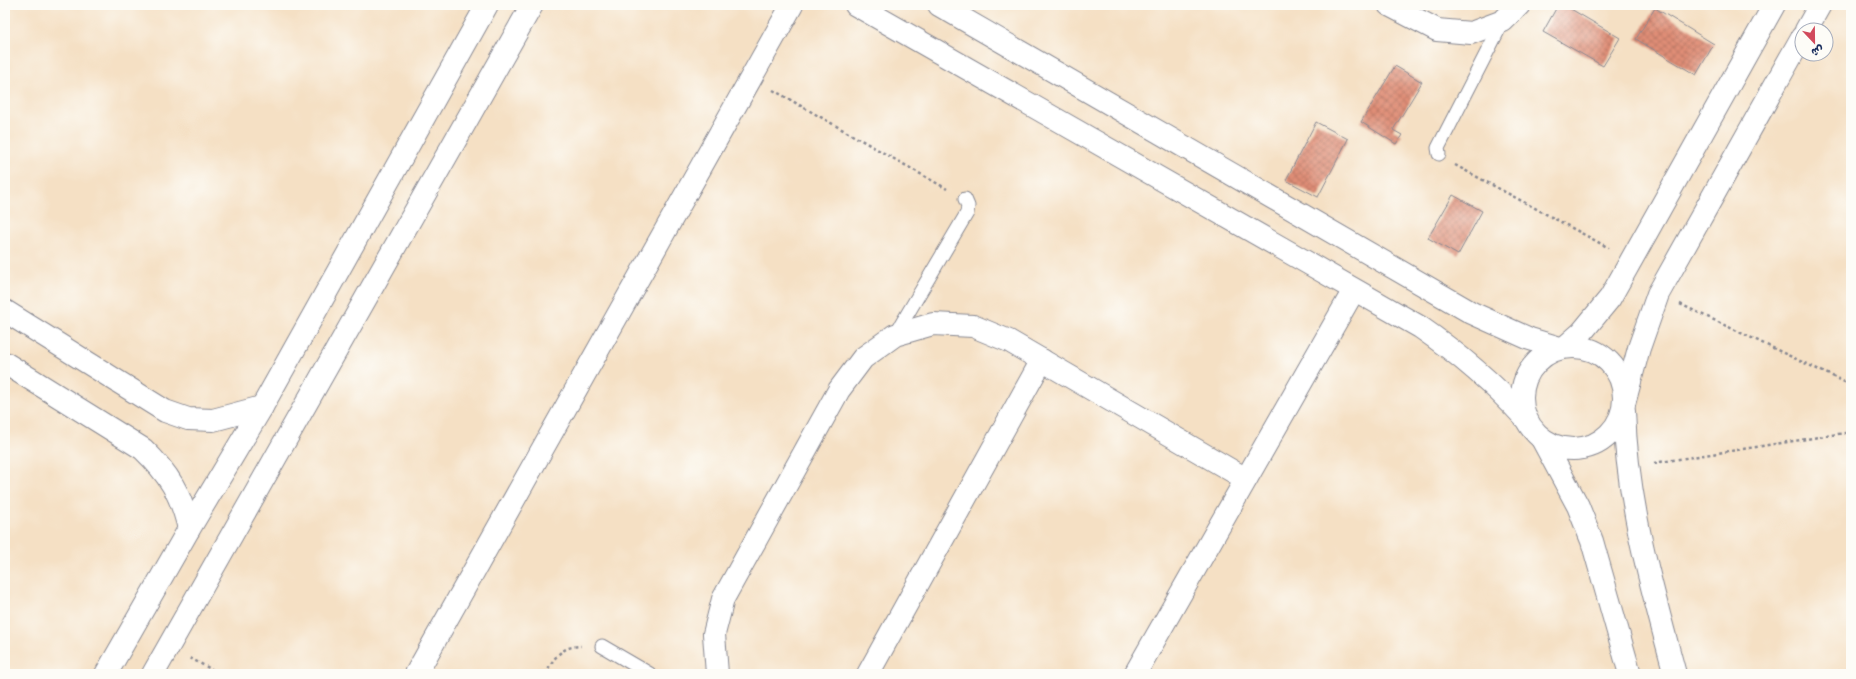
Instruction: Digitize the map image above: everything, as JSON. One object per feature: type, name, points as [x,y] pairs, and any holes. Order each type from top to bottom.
[{"type":"street","points":[[106,674],[189,529],[262,407],[487,5]]},
{"type":"street","points":[[153,674],[532,5]]},
{"type":"street","points":[[416,674],[792,5]]},
{"type":"street","points":[[856,5],[1420,327],[1476,368],[1525,418],[1532,430],[1542,439],[1557,447],[1574,450],[1591,447],[1606,438],[1617,425],[1624,407],[1638,348],[1658,294],[1794,51]]},
{"type":"street","points":[[939,5],[1472,313],[1523,336],[1563,348]]},
{"type":"street","points":[[1389,5],[1437,30],[1471,32],[1503,20],[1519,5]]},
{"type":"street","points":[[1563,348],[1582,332],[1610,298],[1774,5]]},
{"type":"street","points":[[1810,22],[1820,5]]},
{"type":"street","points":[[1135,674],[1354,290]]},
{"type":"street","points":[[5,311],[165,412],[188,419],[213,420],[262,407]]},
{"type":"street","points":[[717,674],[714,634],[723,599],[839,390],[863,358],[895,335],[933,324],[973,326],[1009,341],[1246,479]]},
{"type":"street","points":[[1525,418],[1522,404],[1522,389],[1527,375],[1535,363],[1547,354],[1563,348],[1581,347],[1596,352],[1609,361],[1619,374],[1624,388],[1627,467],[1634,514],[1644,561],[1675,674]]},
{"type":"street","points":[[868,674],[1042,360]]},
{"type":"street","points":[[5,363],[143,449],[160,466],[174,485],[184,506],[189,529]]},
{"type":"street","points":[[1542,439],[1578,506],[1592,541],[1630,674]]},
{"type":"lane","points":[[1439,154],[1438,148],[1503,20]]},
{"type":"lane","points":[[895,335],[968,213],[968,206],[965,199]]},
{"type":"lane","points":[[602,646],[650,674]]},
{"type":"path","points":[[752,77],[965,199]]},
{"type":"path","points":[[1439,154],[1442,158],[1632,260]]},
{"type":"path","points":[[1658,294],[1851,386]]},
{"type":"path","points":[[1627,467],[1851,432]]},
{"type":"path","points":[[169,646],[220,674]]},
{"type":"path","points":[[545,674],[555,656],[564,650],[575,646],[602,646]]},
{"type":"building","points":[[1558,5],[1564,5],[1620,38],[1603,66],[1543,32]]},
{"type":"building","points":[[1655,8],[1714,44],[1696,75],[1636,39]]},
{"type":"building","points":[[1395,66],[1422,82],[1393,130],[1402,135],[1396,144],[1361,122]]},
{"type":"building","points":[[1316,122],[1348,139],[1318,197],[1286,180]]},
{"type":"building","points":[[1453,195],[1482,211],[1458,255],[1428,238]]}]
